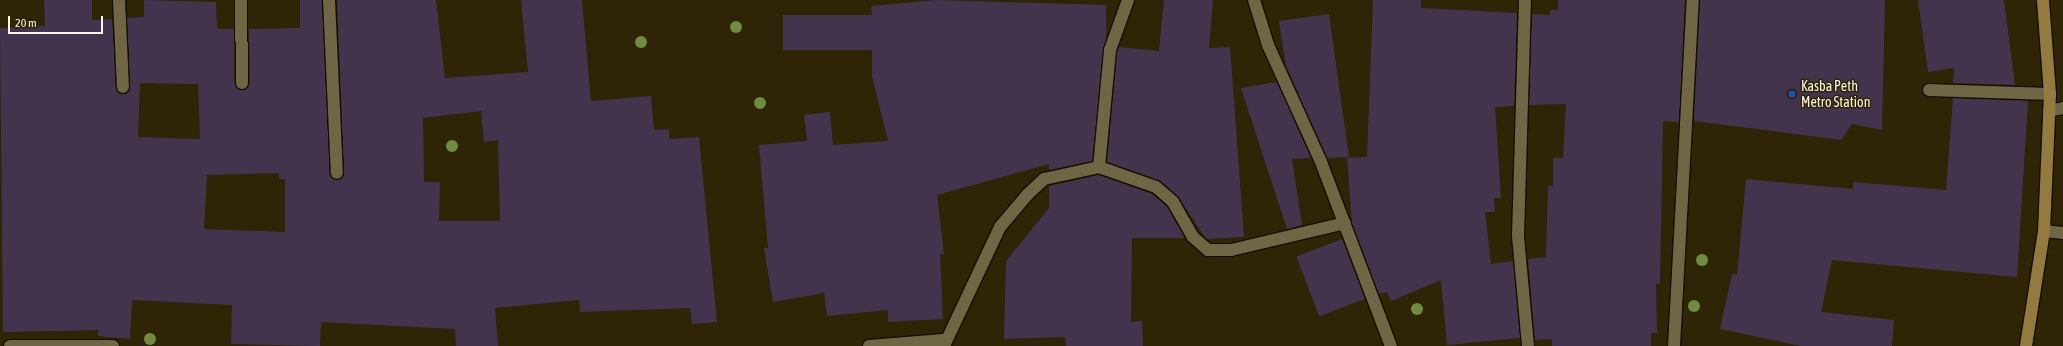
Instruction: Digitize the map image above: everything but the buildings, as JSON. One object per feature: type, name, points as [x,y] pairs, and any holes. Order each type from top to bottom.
[{"type":"street","points":[[119,0],[123,87]]},
{"type":"street","points":[[241,0],[242,83]]},
{"type":"street","points":[[329,0],[337,173]]},
{"type":"street","points":[[1099,167],[1110,50],[1128,0]]},
{"type":"street","points":[[1254,0],[1268,46],[1345,223],[1391,346]]},
{"type":"street","points":[[1525,0],[1518,236],[1528,346]]},
{"type":"street","points":[[1674,346],[1693,0]]},
{"type":"street","points":[[2026,346],[2044,231],[2050,94],[2043,0]]},
{"type":"street","points":[[1929,90],[2050,94]]},
{"type":"street","points":[[2049,111],[2063,108]]},
{"type":"street","points":[[869,346],[944,343],[1000,227],[1028,194],[1044,179],[1099,167],[1156,187],[1173,202],[1193,237],[1208,250],[1231,250],[1345,223]]},
{"type":"street","points":[[2044,231],[2063,233]]},
{"type":"street","points":[[10,346],[113,346]]},
{"type":"place","name":"Kasba Peth Metro Station","points":[[1792,94]]}]
